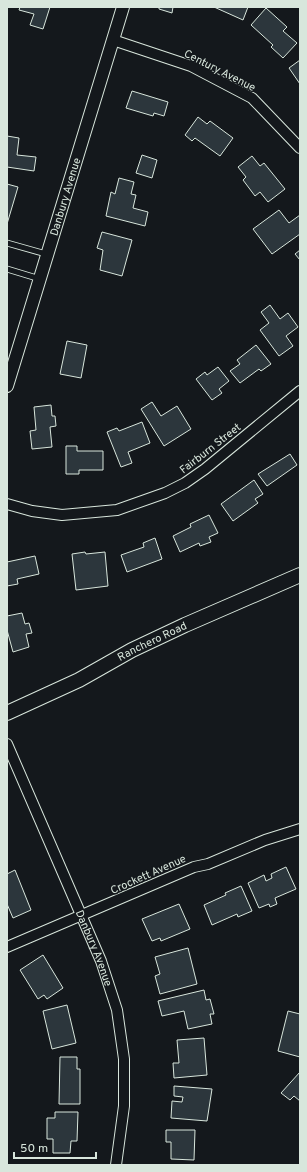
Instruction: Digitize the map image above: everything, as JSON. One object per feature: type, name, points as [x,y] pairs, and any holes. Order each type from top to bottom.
[{"type":"main road","name":"Ranchero Road","points":[[7,713],[79,680],[132,650],[185,625],[300,575]]},
{"type":"street","name":"Danbury Avenue","points":[[7,386],[123,7]]},
{"type":"street","name":"Century Avenue","points":[[113,40],[191,66],[252,98],[300,148]]},
{"type":"street","name":"Fairburn Street","points":[[7,504],[32,511],[62,515],[117,510],[165,493],[185,483],[205,469],[300,391]]},
{"type":"street","name":"Danbury Avenue","points":[[7,744],[101,961],[117,1010],[124,1059],[124,1106],[116,1165]]},
{"type":"street","name":"Crockett Avenue","points":[[7,947],[194,867],[208,864],[265,840],[300,829]]},
{"type":"lane","points":[[7,243],[47,254]]},
{"type":"lane","points":[[7,269],[40,279]]},
{"type":"building","points":[[20,7],[50,7],[43,29],[30,25],[34,14],[19,10]]},
{"type":"building","points":[[159,7],[173,7],[172,13],[159,9]]},
{"type":"building","points":[[214,7],[248,7],[243,20]]},
{"type":"building","points":[[266,8],[287,27],[283,31],[297,43],[283,58],[271,47],[273,45],[251,25]]},
{"type":"building","points":[[300,60],[300,84],[289,68]]},
{"type":"building","points":[[132,91],[168,102],[164,116],[154,113],[153,116],[126,108]]},
{"type":"building","points":[[198,117],[207,124],[210,121],[233,138],[220,156],[195,138],[192,141],[185,135]]},
{"type":"building","points":[[7,136],[19,138],[17,155],[36,157],[34,171],[7,167]]},
{"type":"building","points":[[142,155],[157,160],[152,178],[136,173]]},
{"type":"building","points":[[252,156],[260,166],[264,163],[285,189],[268,202],[260,192],[255,196],[243,180],[246,177],[238,167]]},
{"type":"building","points":[[119,178],[134,182],[131,194],[136,195],[133,208],[148,212],[145,226],[106,216],[111,192],[115,194]]},
{"type":"building","points":[[7,184],[18,187],[7,224]]},
{"type":"building","points":[[279,210],[289,223],[300,215],[300,234],[272,254],[253,229]]},
{"type":"building","points":[[102,232],[132,240],[122,276],[100,270],[103,250],[97,248]]},
{"type":"building","points":[[300,250],[300,260],[295,254]]},
{"type":"building","points":[[270,305],[280,319],[288,313],[298,327],[286,336],[293,346],[279,356],[260,330],[269,323],[261,312]]},
{"type":"building","points":[[67,341],[87,345],[81,378],[60,374]]},
{"type":"building","points":[[256,345],[271,364],[261,371],[259,369],[240,383],[230,371],[240,364],[237,360]]},
{"type":"building","points":[[218,367],[229,381],[219,389],[222,393],[212,400],[196,379],[205,372],[207,375]]},
{"type":"building","points":[[152,402],[161,416],[177,406],[191,429],[164,446],[141,409]]},
{"type":"building","points":[[51,405],[52,416],[55,416],[56,426],[50,427],[52,447],[32,449],[30,431],[36,430],[34,407]]},
{"type":"building","points":[[142,422],[150,443],[128,452],[132,463],[121,467],[107,432],[117,428],[119,431]]},
{"type":"building","points":[[66,446],[77,446],[77,451],[103,451],[103,470],[79,470],[79,474],[66,474]]},
{"type":"building","points":[[290,454],[297,465],[267,486],[258,474]]},
{"type":"building","points":[[254,480],[263,494],[255,499],[258,503],[233,521],[221,504]]},
{"type":"building","points":[[209,515],[218,533],[209,537],[211,542],[200,546],[199,543],[180,552],[173,536],[191,527],[190,524]]},
{"type":"building","points":[[155,538],[162,559],[127,572],[121,555],[144,547],[143,543]]},
{"type":"building","points":[[85,552],[86,554],[105,552],[108,586],[76,590],[72,554]]},
{"type":"building","points":[[35,556],[39,574],[17,579],[18,584],[7,586],[7,562]]},
{"type":"building","points":[[22,613],[25,624],[29,623],[32,633],[26,634],[29,647],[13,652],[7,630],[7,616]]},
{"type":"building","points":[[286,867],[296,889],[275,898],[277,904],[270,907],[269,904],[259,908],[248,883],[264,875],[266,881],[272,878],[271,874]]},
{"type":"building","points":[[15,870],[31,910],[13,918],[7,904],[7,874]]},
{"type":"building","points":[[241,886],[252,911],[238,917],[237,914],[212,925],[204,905]]},
{"type":"building","points":[[179,904],[190,929],[161,941],[160,938],[152,941],[142,919]]},
{"type":"building","points":[[188,948],[197,984],[160,994],[155,976],[160,974],[155,957]]},
{"type":"building","points":[[43,955],[63,988],[47,999],[44,995],[38,999],[20,970]]},
{"type":"building","points":[[204,990],[206,1000],[210,999],[214,1014],[210,1014],[212,1024],[188,1029],[184,1011],[162,1016],[158,1001]]},
{"type":"building","points":[[67,1005],[76,1043],[52,1049],[43,1011]]},
{"type":"building","points":[[288,1011],[300,1014],[300,1057],[278,1051]]},
{"type":"building","points":[[204,1038],[207,1075],[174,1078],[173,1063],[179,1063],[177,1040]]},
{"type":"building","points":[[60,1057],[77,1057],[77,1069],[80,1069],[80,1104],[59,1104]]},
{"type":"building","points":[[300,1072],[300,1101],[294,1096],[290,1100],[281,1093]]},
{"type":"building","points":[[174,1086],[212,1089],[207,1121],[171,1118],[172,1101],[182,1102],[183,1097],[174,1096]]},
{"type":"building","points":[[55,1112],[78,1112],[77,1141],[71,1141],[70,1153],[53,1153],[53,1139],[47,1139],[47,1118],[55,1118]]},
{"type":"building","points":[[166,1130],[195,1130],[194,1160],[171,1159],[171,1142],[166,1142]]}]
